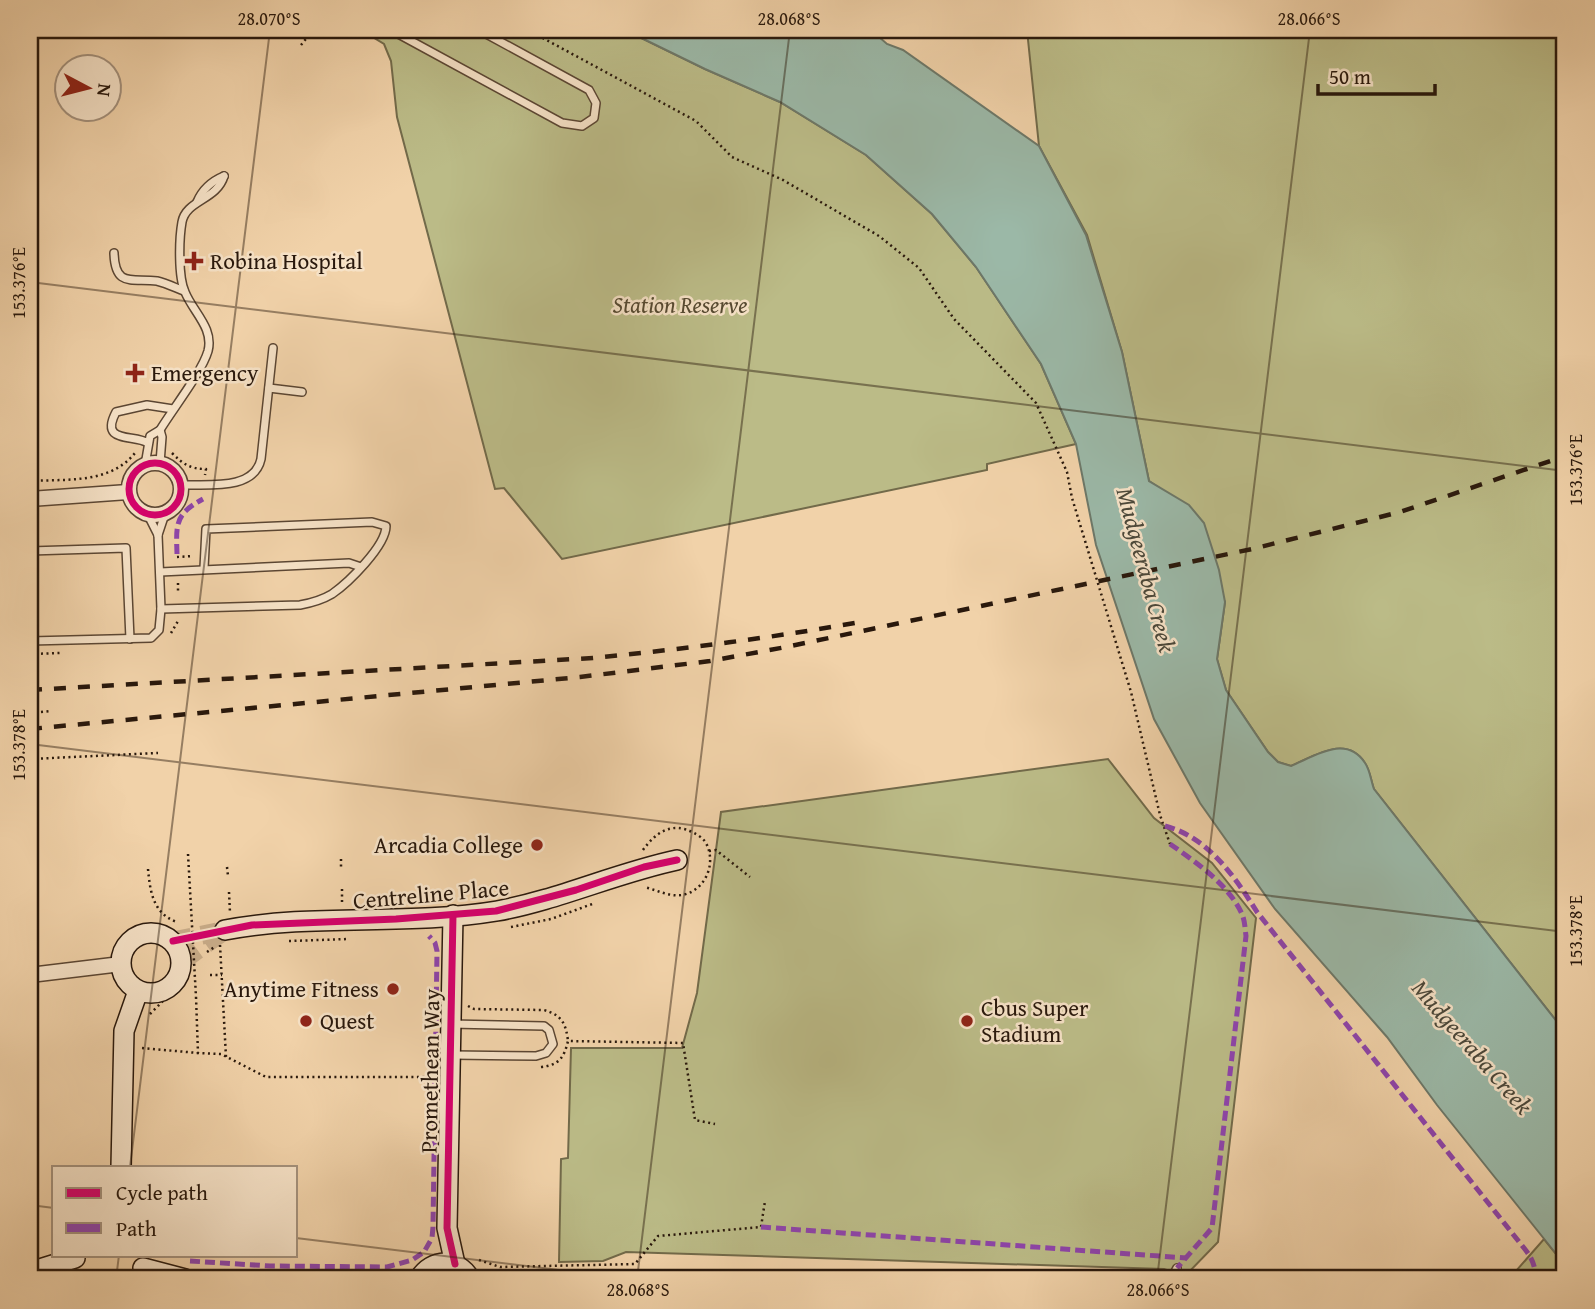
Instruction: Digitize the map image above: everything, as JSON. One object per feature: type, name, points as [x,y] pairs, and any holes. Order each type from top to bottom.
[{"type":"street","points":[[152,455],[174,471],[181,485],[180,499],[165,514],[148,515],[134,507],[128,492],[132,475],[152,455]]},
{"type":"street","points":[[30,499],[128,492]]},
{"type":"street","name":"Centreline Place","points":[[226,934],[252,925],[496,911],[677,860]]},
{"type":"street","name":"Promethean Way","points":[[447,1228],[453,915]]},
{"type":"street","points":[[124,1031],[158,993],[173,985],[180,974],[182,961],[173,941],[161,934],[144,933],[129,942],[122,953],[121,964],[127,981],[138,991],[158,993]]},
{"type":"street","points":[[30,975],[121,964]]},
{"type":"street","points":[[121,1166],[124,1031],[138,991]]},
{"type":"street","points":[[447,1228],[470,1272]]},
{"type":"street","points":[[421,1274],[447,1228]]},
{"type":"street","points":[[30,1272],[77,1256]]},
{"type":"street","points":[[64,1279],[77,1256]]},
{"type":"street","points":[[421,1274],[441,1262],[470,1272]]},
{"type":"street","points":[[139,1263],[186,1279]]},
{"type":"lane","points":[[391,30],[562,123],[582,126],[594,118],[596,103],[589,90],[479,30]]},
{"type":"lane","points":[[152,455],[152,433],[160,430],[201,367],[209,347],[204,324],[184,291],[181,271],[182,222],[188,210],[197,202]]},
{"type":"lane","points":[[114,253],[120,277],[125,280],[160,281],[184,291]]},
{"type":"lane","points":[[181,485],[245,480],[256,471],[261,459],[274,348]]},
{"type":"lane","points":[[269,388],[302,392]]},
{"type":"lane","points":[[152,455],[142,439],[121,439],[118,436],[114,430],[114,415],[119,410],[146,405],[173,409]]},
{"type":"lane","points":[[152,455],[162,437],[160,430]]},
{"type":"lane","points":[[30,641],[151,638],[159,630],[161,609],[158,535],[165,514]]},
{"type":"lane","points":[[148,515],[158,535]]},
{"type":"lane","points":[[161,609],[300,606],[329,596],[361,567],[384,535],[386,526],[206,529],[204,568]]},
{"type":"lane","points":[[30,551],[126,548],[130,639]]},
{"type":"lane","points":[[160,572],[204,568],[349,564],[361,567]]},
{"type":"lane","points":[[450,1024],[544,1026],[549,1030],[553,1044],[546,1053],[536,1056],[450,1055]]},
{"type":"lane","points":[[1171,1279],[1177,1268]]},
{"type":"path","points":[[301,45],[309,35],[303,30]]},
{"type":"path","points":[[528,30],[696,121],[733,157],[783,180],[879,236],[919,268],[954,319],[1036,403],[1067,472],[1072,498],[1131,692],[1160,815],[1170,844]]},
{"type":"path","points":[[30,481],[93,477],[112,473],[126,464],[135,452],[152,455],[170,451],[189,468],[206,469],[204,484]]},
{"type":"path","points":[[177,557],[193,556]]},
{"type":"path","points":[[178,578],[178,594]]},
{"type":"path","points":[[41,712],[51,711]]},
{"type":"path","points":[[30,759],[158,753]]},
{"type":"path","points":[[709,851],[716,850],[750,877]]},
{"type":"path","points":[[188,854],[198,1052]]},
{"type":"path","points":[[341,859],[341,870]]},
{"type":"path","points":[[228,867],[228,876]]},
{"type":"path","points":[[148,869],[153,900],[160,913],[177,922]]},
{"type":"path","points":[[342,889],[343,910]]},
{"type":"path","points":[[226,1057],[222,975],[229,892]]},
{"type":"path","points":[[207,952],[226,934]]},
{"type":"path","points":[[210,975],[222,975]]},
{"type":"path","points":[[148,1017],[164,1000],[180,991]]},
{"type":"path","points":[[465,1001],[474,1009],[544,1010],[555,1013],[562,1019],[567,1028],[568,1041],[560,1061],[553,1066],[531,1067]]},
{"type":"path","points":[[568,1041],[683,1043],[695,1120],[715,1124]]},
{"type":"path","points":[[136,1047],[221,1054],[266,1077],[435,1077]]},
{"type":"path","points":[[470,1272],[500,1267],[635,1264],[658,1236],[761,1227],[765,1201]]},
{"type":"green space","name":"Station Reserve","points":[[361,30],[625,30],[780,102],[866,155],[932,214],[976,267],[1041,364],[1076,444],[987,464],[987,470],[562,559],[504,488],[495,489],[397,117],[391,61],[384,44]]},
{"type":"green space","points":[[1027,30],[1565,30],[1565,1032],[1374,789],[1367,766],[1357,754],[1349,750],[1330,750],[1291,766],[1278,762],[1268,752],[1226,690],[1217,659],[1225,602],[1168,494],[1149,481],[1122,352],[1087,235],[1039,146]]},
{"type":"green space","name":"Cbus Super Stadium","points":[[1108,759],[1154,818],[1212,863],[1256,918],[1218,1242],[1185,1276],[1164,1269],[626,1252],[603,1261],[559,1262],[561,1159],[568,1158],[571,1048],[682,1048],[697,993],[721,812]]},
{"type":"green space","points":[[1544,1239],[1565,1265],[1565,1279],[1509,1279]]},
{"type":"water","name":"Mudgeeraba Creek","points":[[625,30],[871,30],[887,44],[903,50],[1039,146],[1086,235],[1122,352],[1149,481],[1189,505],[1204,523],[1219,570],[1225,602],[1217,659],[1226,690],[1268,752],[1278,762],[1291,766],[1330,750],[1349,750],[1357,754],[1367,766],[1374,789],[1565,1032],[1565,1265],[1437,1105],[1387,1037],[1275,909],[1200,803],[1154,719],[1096,545],[1076,444],[1041,364],[976,267],[932,214],[866,155],[780,102]]},
{"type":"tunnel","points":[[182,961],[225,930]]},
{"type":"tunnel","points":[[173,941],[217,932]]},
{"type":"railway","points":[[30,729],[580,677],[710,661],[1252,549],[1400,512],[1565,456]]},
{"type":"railway","points":[[30,690],[593,658],[727,643],[860,622]]},
{"type":"marked path","points":[[177,554],[179,521],[187,510],[203,499]]},
{"type":"marked path","points":[[1165,826],[1194,839],[1230,872],[1257,912],[1527,1252],[1534,1266],[1535,1279]]},
{"type":"marked path","points":[[1170,844],[1201,866],[1229,893],[1242,914],[1246,936],[1212,1228],[1177,1268]]},
{"type":"marked path","points":[[190,1261],[270,1266],[387,1267],[412,1260],[424,1252],[432,1238],[433,1227],[437,951],[429,936]]},
{"type":"marked path","points":[[761,1227],[1186,1258]]},
{"type":"cycle path","points":[[155,463],[174,470],[181,489],[174,508],[155,515],[136,508],[129,489],[136,470],[155,463]]},
{"type":"cycle path","points":[[173,941],[252,925],[396,919],[496,911],[576,890],[644,867],[677,860]]},
{"type":"cycle path","points":[[453,915],[447,1228],[455,1264]]},
{"type":"place","name":"Robina Hospital","points":[[194,261]]},
{"type":"place","name":"Emergency","points":[[135,373]]},
{"type":"place","name":"Arcadia College","points":[[537,845]]},
{"type":"place","name":"Anytime Fitness","points":[[393,989]]},
{"type":"place","name":"Quest","points":[[306,1021]]},
{"type":"place","name":"Cbus Super Stadium","points":[[967,1021]]}]
